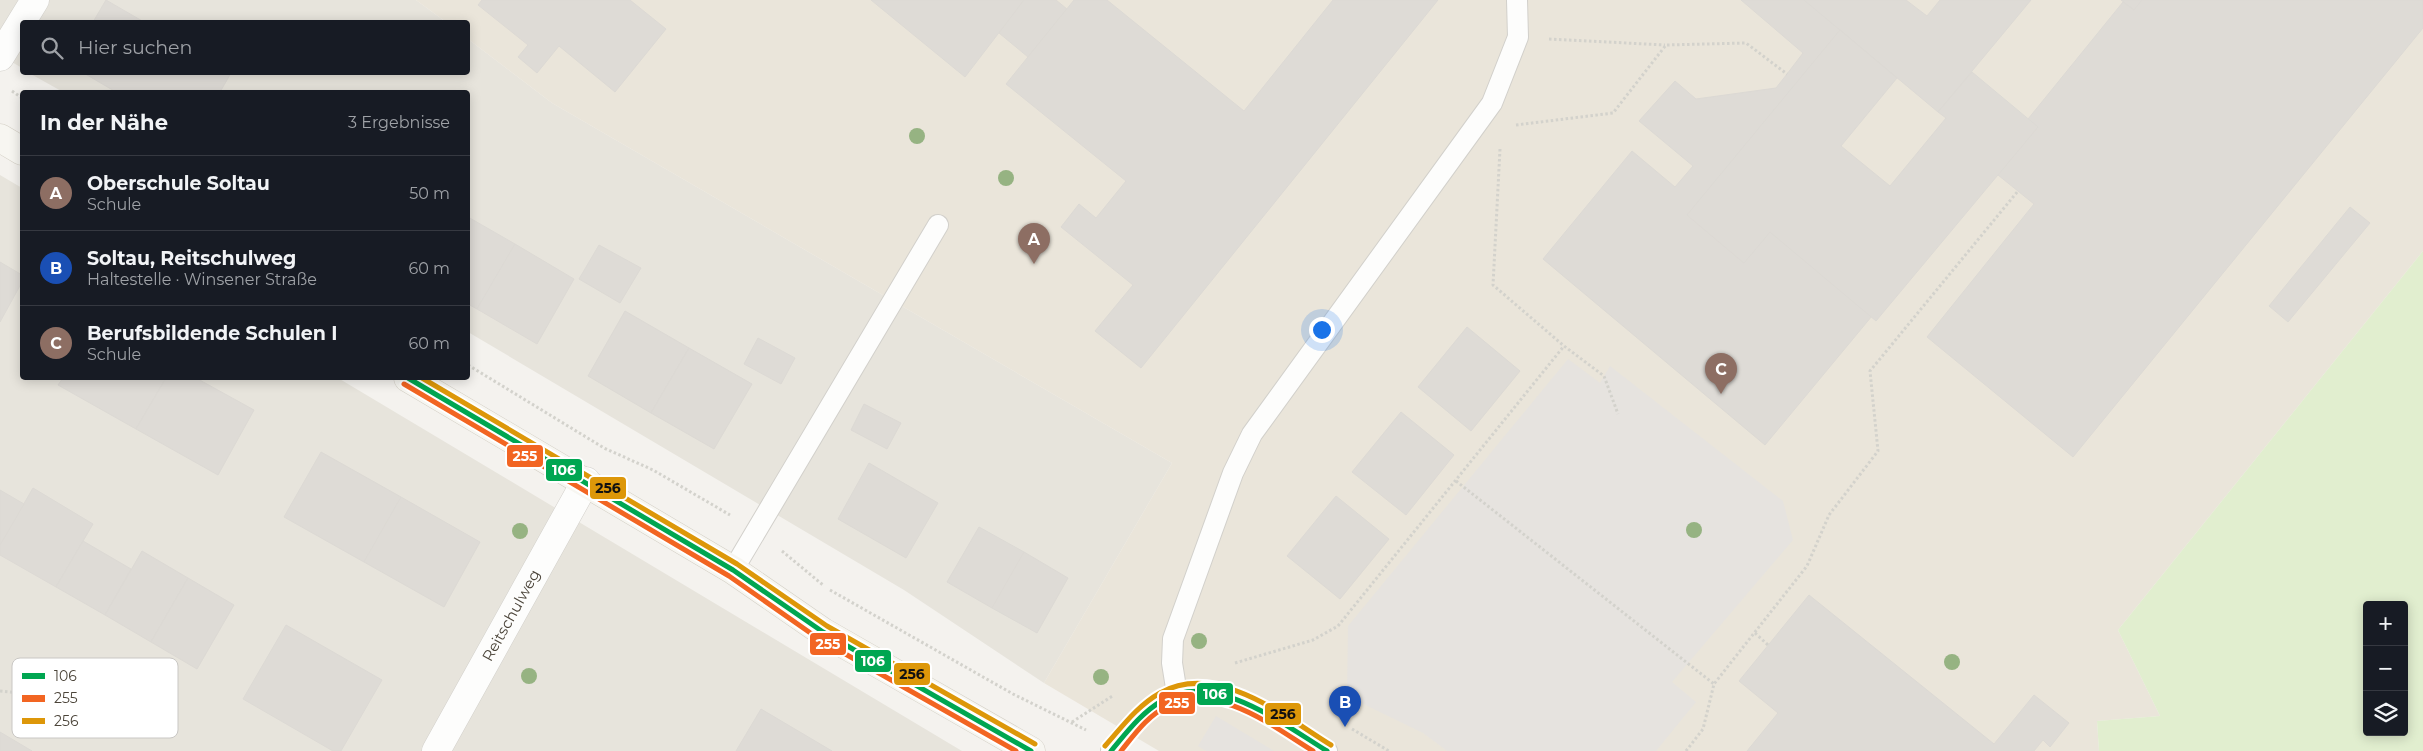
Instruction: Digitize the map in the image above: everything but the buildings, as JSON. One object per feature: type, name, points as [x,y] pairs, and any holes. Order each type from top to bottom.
[{"type":"main road","points":[[0,138],[20,150]]},
{"type":"main road","points":[[411,380],[586,481],[733,570],[824,632],[1031,751]]},
{"type":"street","points":[[22,20],[34,0]]},
{"type":"street","points":[[0,57],[20,23]]},
{"type":"street","name":"Reitschulweg","points":[[436,751],[586,481]]},
{"type":"lane","points":[[1178,694],[1172,664],[1173,639],[1233,472],[1252,434],[1492,103],[1518,37],[1517,0]]},
{"type":"lane","points":[[733,570],[938,225]]},
{"type":"lane","points":[[1112,751],[1143,713],[1157,702],[1178,694],[1216,692],[1244,701],[1327,751]]},
{"type":"path","points":[[1518,37],[1666,45],[1746,43],[1787,74]]},
{"type":"path","points":[[1483,115],[1501,127],[1613,113],[1666,45]]},
{"type":"path","points":[[1501,127],[1493,284],[1564,346],[1604,376],[1618,414]]},
{"type":"path","points":[[1686,751],[1703,729],[1714,684],[1807,566],[1829,515],[1878,451],[1870,371],[2018,190]]},
{"type":"path","points":[[1234,663],[1313,640],[1338,626],[1564,346]]},
{"type":"path","points":[[1456,480],[1714,684]]},
{"type":"path","points":[[1755,633],[1768,645]]},
{"type":"shaded area","points":[[0,0],[416,0],[443,20],[20,20],[20,67],[0,55]]},
{"type":"shaded area","points":[[416,0],[2423,0],[2423,251],[2118,630],[2160,716],[2097,721],[2099,751],[1159,751],[1044,683],[1172,463],[552,103],[470,41],[470,20],[443,20]]},
{"type":"shaded area","points":[[470,41],[552,103],[1172,463],[1044,683],[904,590],[470,333],[470,90],[59,90],[33,75],[470,75]]},
{"type":"shaded area","points":[[0,175],[20,187],[20,380],[341,380],[962,751],[0,751]]},
{"type":"shaded area","points":[[1568,359],[1600,383],[1610,366],[1783,501],[1793,540],[1672,682],[1696,702],[1656,751],[1447,751],[1423,733],[1347,696],[1348,626]]},
{"type":"shaded area","points":[[1216,716],[1274,751],[1206,751],[1198,746]]},
{"type":"green space","points":[[2423,251],[2423,751],[2099,751],[2097,721],[2160,716],[2118,630]]},
{"type":"transit line","name":"106","points":[[411,380],[733,570],[823,632],[1031,751]]},
{"type":"transit line","name":"256","points":[[425,380],[737,564],[827,626],[1035,744]]},
{"type":"transit line","name":"255","points":[[404,384],[729,576],[819,639],[1016,751]]},
{"type":"transit line","name":"256","points":[[1105,746],[1137,710],[1152,698],[1182,685],[1204,684],[1227,688],[1249,696],[1271,707],[1331,745]]},
{"type":"transit line","name":"106","points":[[1111,751],[1141,717],[1155,705],[1183,693],[1205,692],[1226,696],[1248,704],[1327,751]]},
{"type":"transit line","name":"255","points":[[1121,751],[1142,726],[1161,710],[1187,700],[1206,699],[1244,710],[1313,751]]},
{"type":"place","name":"Oberschule Soltau","points":[[1034,264]]},
{"type":"place","name":"Berufsbildende Schulen I","points":[[1721,394]]},
{"type":"place","name":"Soltau, Reitschulweg","points":[[1345,727]]}]
